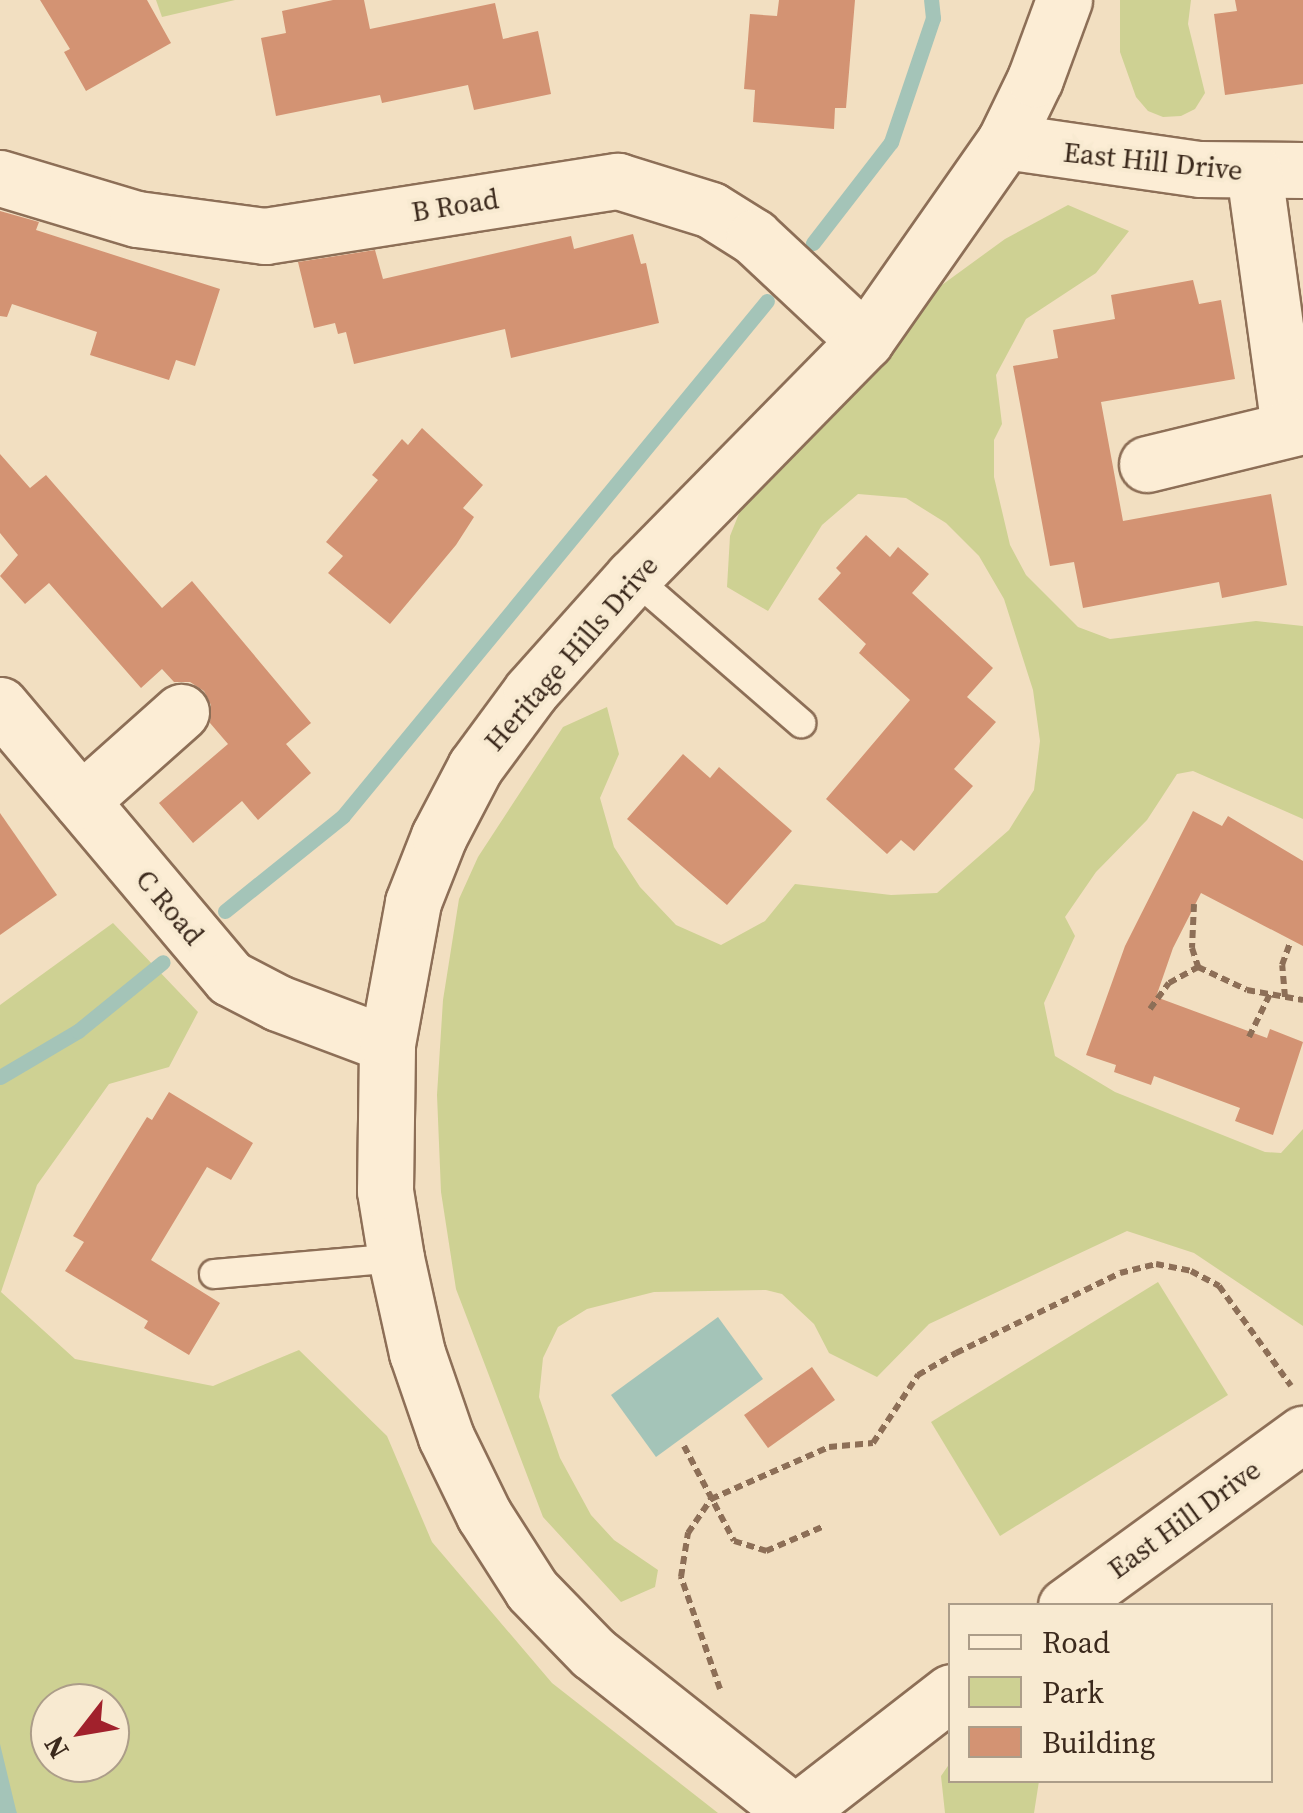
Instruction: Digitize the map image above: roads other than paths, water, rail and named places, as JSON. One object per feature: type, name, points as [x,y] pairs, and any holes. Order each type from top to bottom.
[{"type":"street","name":"Heritage Hills Drive","points":[[795,1813],[592,1653],[532,1590],[484,1516],[446,1438],[416,1353],[396,1258],[386,1191],[387,1044],[413,902],[438,836],[475,766],[531,691],[633,576],[865,340],[1004,141],[1035,78],[1064,0]]},
{"type":"street","name":"East Hill Drive","points":[[1004,141],[1200,169],[1278,171]]},
{"type":"street","points":[[1148,464],[1296,427],[1278,171]]},
{"type":"street","name":"B Road","points":[[0,178],[137,219],[264,236],[618,180],[710,210],[754,237],[865,340]]},
{"type":"street","name":"C Road","points":[[0,705],[230,978],[278,1003],[387,1044]]},
{"type":"street","points":[[81,801],[181,712]]},
{"type":"street","name":"East Hill Drive","points":[[1070,1603],[1298,1411]]},
{"type":"street","points":[[795,1813],[948,1694]]},
{"type":"lane","points":[[633,576],[801,723]]},
{"type":"lane","points":[[214,1274],[396,1258]]},
{"type":"waterway","points":[[813,243],[891,142],[933,18],[931,0]]},
{"type":"waterway","points":[[225,911],[343,816],[767,301]]},
{"type":"waterway","points":[[0,1077],[78,1031],[163,962]]}]
